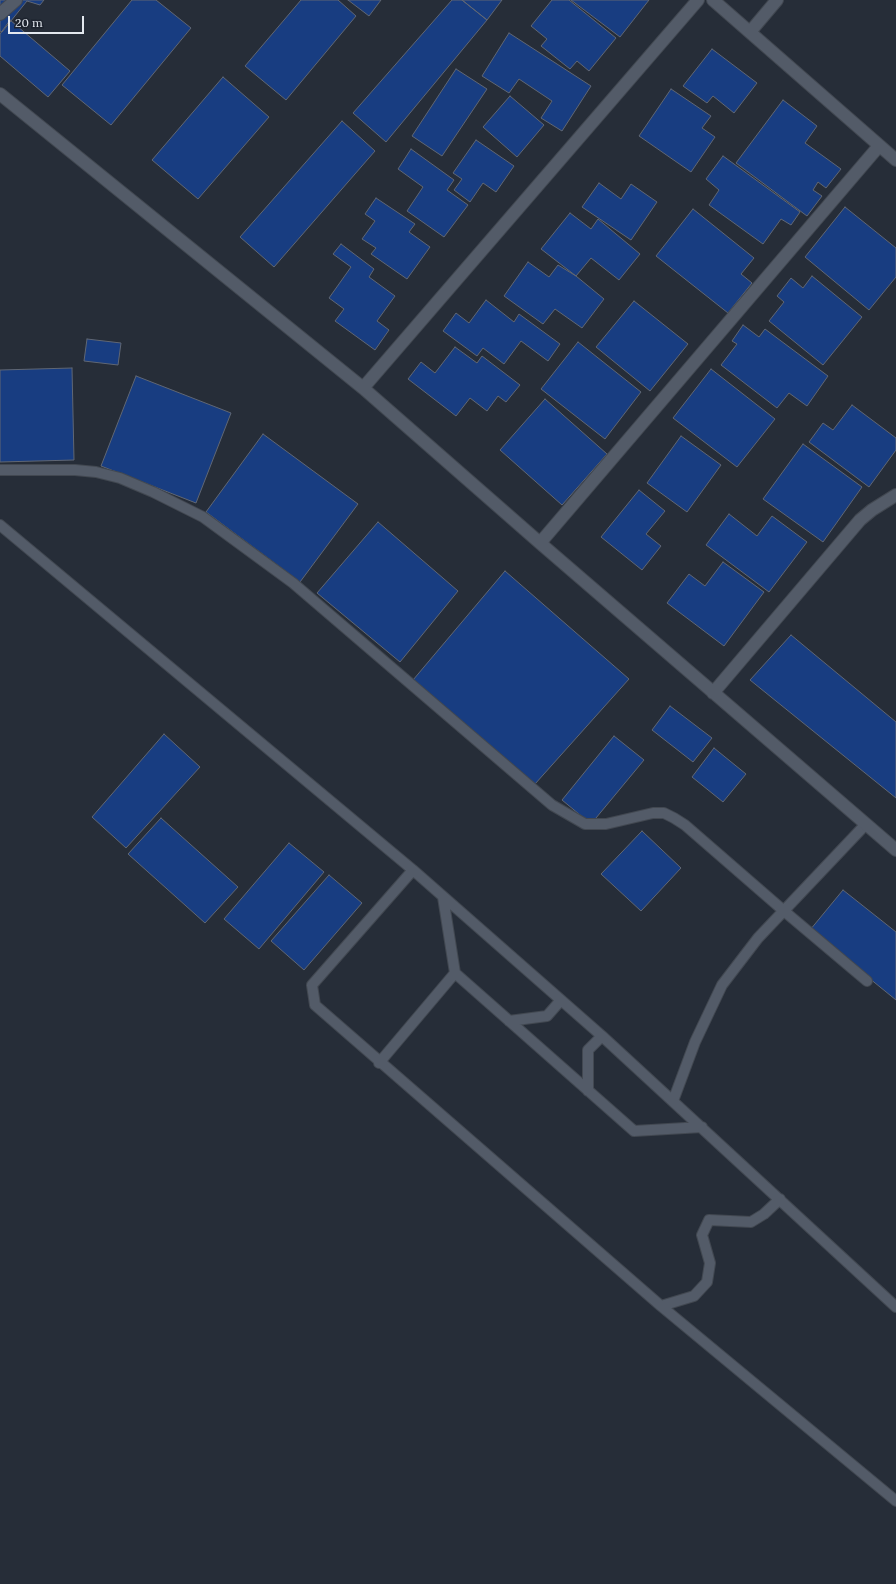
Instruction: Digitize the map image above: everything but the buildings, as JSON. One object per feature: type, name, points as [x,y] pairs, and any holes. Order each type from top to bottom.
[{"type":"street","points":[[0,14],[16,0]]},
{"type":"street","points":[[363,388],[698,0]]},
{"type":"street","points":[[713,0],[896,160]]},
{"type":"street","points":[[750,32],[777,0]]},
{"type":"street","points":[[0,94],[363,388],[896,850]]},
{"type":"street","points":[[540,543],[879,146]]},
{"type":"street","points":[[714,693],[860,520],[872,510],[896,496]]},
{"type":"lane","points":[[0,470],[75,470],[96,472],[126,480],[203,517],[293,583],[552,805],[585,824],[606,824],[664,813],[674,818],[685,825],[867,981]]},
{"type":"lane","points":[[0,525],[413,870],[602,1036],[896,1307]]},
{"type":"lane","points":[[673,1101],[695,1042],[722,985],[758,938],[866,824]]},
{"type":"lane","points":[[413,870],[312,985],[314,1005],[661,1306],[896,1501]]},
{"type":"lane","points":[[443,897],[455,973],[509,1021],[634,1131],[702,1127]]},
{"type":"lane","points":[[380,1062],[455,973]]},
{"type":"lane","points":[[509,1021],[547,1016],[560,1000]]},
{"type":"lane","points":[[588,1091],[588,1050],[602,1036]]},
{"type":"lane","points":[[661,1306],[694,1296],[707,1282],[710,1263],[702,1235],[709,1220],[751,1222],[764,1214],[780,1199]]}]
